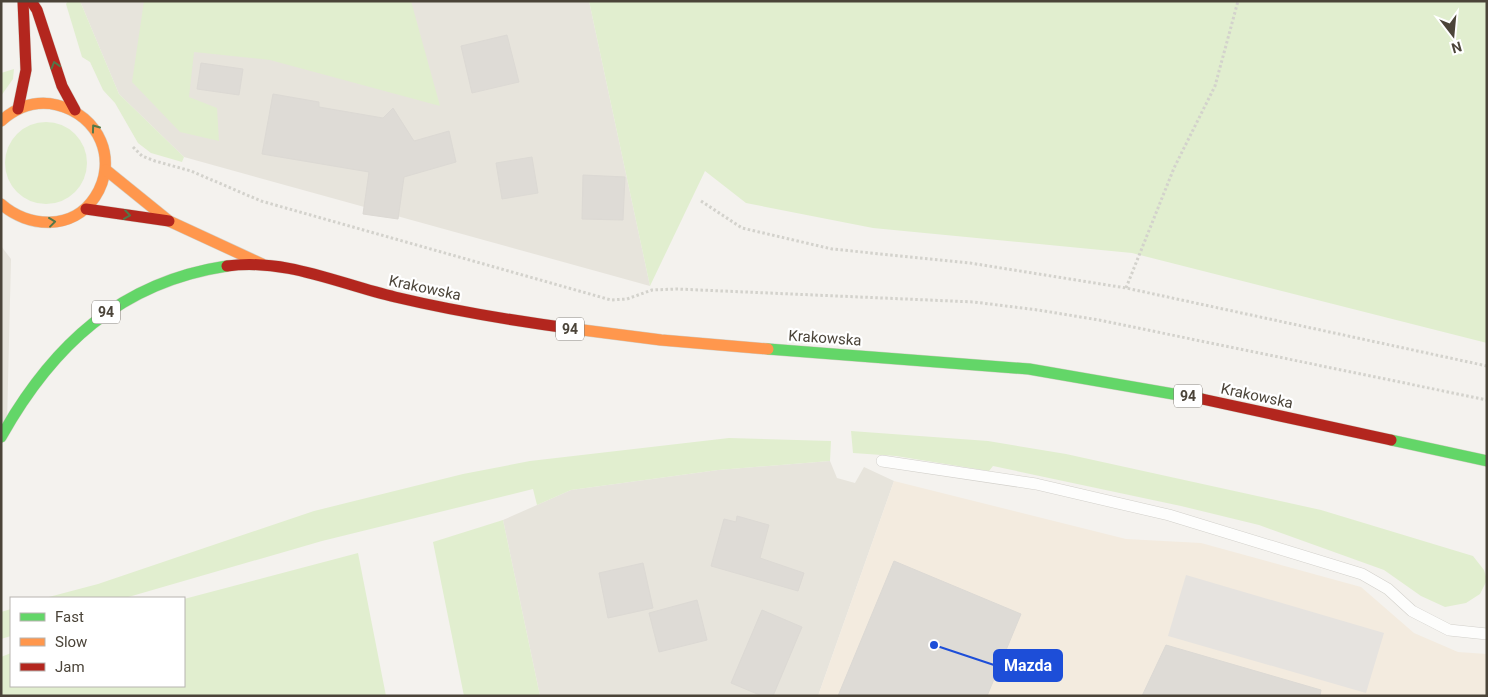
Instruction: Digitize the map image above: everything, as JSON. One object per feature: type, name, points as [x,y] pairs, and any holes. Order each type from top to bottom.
[{"type":"main road","points":[[18,109],[25,93],[26,58],[23,1]]},
{"type":"main road","points":[[32,1],[37,10],[62,86],[75,110]]},
{"type":"main road","points":[[1,121],[18,109],[40,102],[64,105],[85,116],[100,135],[106,153],[106,170],[98,192],[86,209],[62,221],[38,223],[16,216],[1,204]]},
{"type":"main road","name":"Krakowska","points":[[106,170],[169,221],[262,264],[311,274],[391,297],[476,315],[610,335],[744,348],[1025,369],[1142,387],[1487,461]]},
{"type":"main road","name":"Krakowska","points":[[86,209],[169,221]]},
{"type":"main road","name":"94","points":[[1,437],[30,389],[62,350],[96,318],[148,287],[200,272],[262,264]]},
{"type":"lane","points":[[882,460],[1036,484],[1169,516],[1362,574],[1388,590],[1412,611],[1448,630],[1487,634]]},
{"type":"path","points":[[1126,288],[1174,168],[1215,86],[1238,1]]},
{"type":"path","points":[[130,143],[136,152],[155,161],[191,171],[261,201],[611,300],[627,299],[652,290],[703,289],[974,302],[1099,320],[1487,400]]},
{"type":"path","points":[[701,201],[742,228],[832,249],[970,263],[1126,288],[1487,366]]},
{"type":"shaded area","points":[[80,1],[589,1],[650,286],[184,157],[119,94]]},
{"type":"shaded area","points":[[1,246],[11,259],[7,424],[1,422]]},
{"type":"shaded area","points":[[830,461],[837,478],[855,483],[864,467],[894,481],[818,696],[540,696],[503,520],[571,490],[718,470]]},
{"type":"shaded area","points":[[894,481],[1126,539],[1201,543],[1361,587],[1414,633],[1458,652],[1487,654],[1487,696],[818,696]]},
{"type":"shaded area","points":[[1186,575],[1384,633],[1366,693],[1168,636]]},
{"type":"green space","points":[[68,1],[80,1],[119,94],[184,157],[182,162],[151,153],[138,143],[115,103],[103,90],[90,62],[82,57],[66,4]]},
{"type":"green space","points":[[144,1],[411,1],[440,106],[270,60],[194,52],[189,97],[217,108],[219,141],[180,132],[132,82]]},
{"type":"green space","points":[[589,1],[1487,1],[1487,343],[1132,253],[873,228],[746,203],[705,171],[650,286]]},
{"type":"green space","points":[[14,69],[13,79],[1,96],[1,73]]},
{"type":"green space","points":[[46,122],[62,125],[75,134],[84,147],[87,163],[84,179],[75,192],[62,201],[46,204],[30,201],[17,192],[8,179],[5,163],[8,147],[17,134],[30,125]]},
{"type":"green space","points":[[851,431],[988,441],[1066,454],[1321,510],[1473,556],[1484,570],[1487,580],[1480,594],[1466,603],[1445,607],[1421,596],[1384,570],[1259,525],[1181,506],[993,466],[989,471],[896,456],[853,453]]},
{"type":"green space","points":[[729,438],[831,441],[830,461],[718,470],[571,490],[537,505],[533,489],[322,541],[128,597],[49,597],[98,584],[314,511],[463,474],[530,461]]},
{"type":"green space","points":[[503,520],[540,696],[464,696],[433,542]]},
{"type":"green space","points":[[358,553],[386,696],[1,696],[1,657],[10,653],[10,687],[185,687],[185,599]]},
{"type":"green space","points":[[10,609],[10,636],[1,639],[1,612]]},
{"type":"building","points":[[507,35],[519,82],[472,93],[461,46]]},
{"type":"building","points":[[201,63],[243,69],[239,95],[197,89]]},
{"type":"building","points":[[273,94],[319,102],[319,107],[383,118],[393,108],[414,141],[449,131],[456,162],[404,177],[398,219],[363,214],[369,172],[262,154]]},
{"type":"building","points":[[532,157],[538,193],[502,199],[496,163]]},
{"type":"building","points":[[583,175],[625,177],[623,220],[582,219]]},
{"type":"building","points":[[737,516],[769,525],[760,558],[804,573],[798,591],[711,566],[724,519],[736,522]]},
{"type":"building","points":[[894,561],[1021,614],[987,696],[838,696]]},
{"type":"building","points":[[643,563],[653,608],[608,618],[599,573]]},
{"type":"building","points":[[697,600],[707,640],[659,652],[649,613]]},
{"type":"building","points":[[762,610],[802,627],[773,696],[762,696],[731,683]]},
{"type":"building","points":[[1166,645],[1321,690],[1320,696],[1142,696]]},
{"type":"traffic: fast","points":[[1,437],[21,404],[43,374],[67,347],[93,323],[122,303],[154,287],[189,274],[227,266]]},
{"type":"traffic: fast","points":[[768,349],[1029,369],[1202,399]]},
{"type":"traffic: fast","points":[[1391,440],[1487,461]]},
{"type":"traffic: slow","points":[[1,121],[20,108],[42,103],[57,105],[72,110],[84,118],[94,129],[101,141],[105,154],[102,183],[95,197],[86,208],[75,216],[50,222],[37,221],[24,218],[1,204]]},
{"type":"traffic: slow","points":[[106,170],[169,221],[262,264]]},
{"type":"traffic: slow","points":[[575,329],[661,340],[768,349]]},
{"type":"traffic: jam","points":[[18,109],[26,70],[23,1]]},
{"type":"traffic: jam","points":[[31,1],[37,10],[62,86],[75,110]]},
{"type":"traffic: jam","points":[[86,209],[169,221]]},
{"type":"traffic: jam","points":[[227,266],[249,265],[291,269],[417,302],[530,323],[575,329]]},
{"type":"traffic: jam","points":[[1202,399],[1391,440]]},
{"type":"place","name":"Mazda","points":[[934,645]]}]
